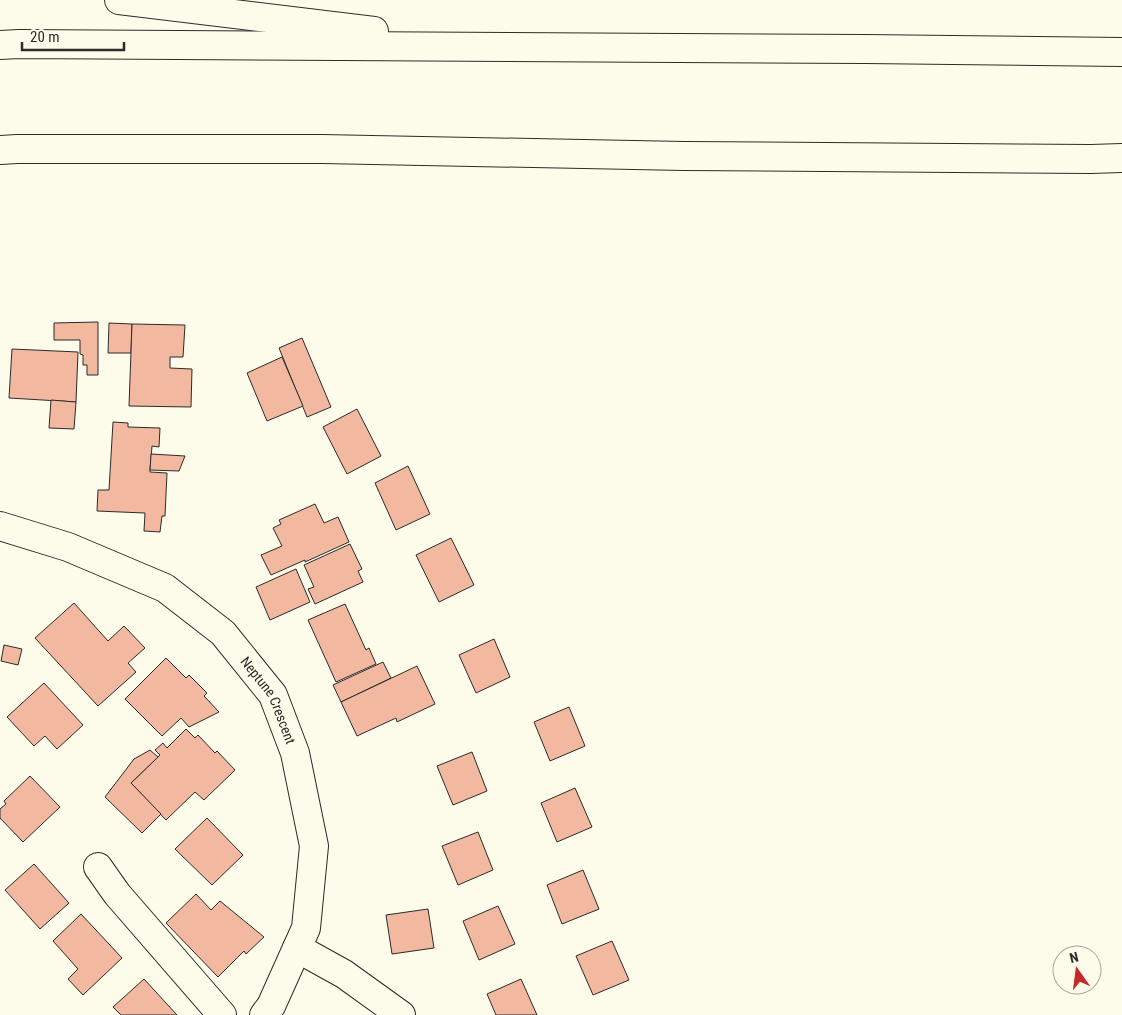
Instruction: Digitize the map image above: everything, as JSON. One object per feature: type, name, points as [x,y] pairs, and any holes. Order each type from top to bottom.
[{"type":"main road","points":[[119,0],[502,47]]},
{"type":"main road","points":[[0,45],[1122,52]]},
{"type":"main road","points":[[0,150],[16,148],[322,149],[684,156],[1122,158]]},
{"type":"main road","name":"Neptune Crescent","points":[[0,526],[68,547],[165,588],[223,633],[273,695],[295,753],[314,846],[306,928],[271,1006],[264,1015]]},
{"type":"main road","points":[[98,867],[117,894],[222,1015]]},
{"type":"main road","points":[[297,948],[344,974],[401,1015]]},
{"type":"building","points":[[98,322],[98,375],[87,375],[87,365],[83,365],[83,355],[80,354],[80,340],[54,340],[54,323]]},
{"type":"building","points":[[109,323],[132,324],[131,353],[108,353]]},
{"type":"building","points":[[132,324],[185,325],[183,357],[170,357],[170,368],[192,369],[191,407],[129,406]]},
{"type":"building","points":[[302,338],[331,407],[307,417],[279,348]]},
{"type":"building","points":[[12,349],[78,352],[76,402],[9,398]]},
{"type":"building","points":[[282,357],[303,406],[267,421],[247,373]]},
{"type":"building","points":[[51,400],[76,402],[74,429],[49,428]]},
{"type":"building","points":[[357,409],[381,456],[347,474],[323,427]]},
{"type":"building","points":[[113,422],[128,423],[128,427],[160,428],[159,447],[152,446],[150,472],[167,473],[165,516],[162,516],[160,532],[144,531],[145,513],[97,511],[98,490],[109,490]]},
{"type":"building","points":[[151,454],[185,456],[179,471],[150,470]]},
{"type":"building","points":[[408,466],[430,514],[396,530],[375,483]]},
{"type":"building","points":[[315,504],[324,523],[338,517],[349,542],[271,575],[261,555],[282,546],[273,528],[281,524],[279,520]]},
{"type":"building","points":[[451,538],[474,585],[439,602],[416,555]]},
{"type":"building","points":[[350,544],[362,569],[358,571],[363,582],[315,604],[308,589],[314,587],[304,565]]},
{"type":"building","points":[[296,569],[310,602],[270,620],[256,587]]},
{"type":"building","points":[[74,603],[108,641],[124,626],[145,648],[128,663],[136,672],[98,706],[35,638]]},
{"type":"building","points":[[345,604],[366,650],[369,648],[376,664],[336,682],[308,620]]},
{"type":"building","points":[[494,639],[510,677],[476,693],[459,655]]},
{"type":"building","points":[[4,645],[22,649],[18,665],[1,661]]},
{"type":"building","points":[[166,658],[186,678],[189,675],[207,693],[204,696],[219,712],[189,727],[181,718],[162,736],[125,699]]},
{"type":"building","points":[[383,662],[391,678],[341,702],[333,685]]},
{"type":"building","points":[[417,666],[435,704],[397,722],[396,718],[357,736],[341,702]]},
{"type":"building","points":[[44,683],[83,725],[57,749],[45,736],[34,746],[7,717]]},
{"type":"building","points":[[569,707],[585,746],[550,761],[534,722]]},
{"type":"building","points":[[186,729],[195,738],[198,735],[235,770],[204,800],[195,792],[166,820],[131,783],[160,755],[155,750],[163,743],[167,748]]},
{"type":"building","points":[[150,750],[158,757],[131,783],[161,814],[142,833],[105,797],[134,759]]},
{"type":"building","points":[[472,752],[487,791],[453,805],[437,766]]},
{"type":"building","points":[[30,776],[60,807],[23,842],[0,818],[0,809],[6,804],[4,801]]},
{"type":"building","points":[[575,788],[592,827],[557,842],[541,803]]},
{"type":"building","points":[[207,818],[243,855],[212,885],[175,849]]},
{"type":"building","points":[[478,832],[493,870],[458,885],[442,846]]},
{"type":"building","points":[[34,864],[69,903],[40,929],[5,890]]},
{"type":"building","points":[[583,870],[599,909],[562,924],[547,885]]},
{"type":"building","points":[[196,894],[211,910],[220,901],[264,937],[246,954],[244,951],[218,977],[166,923]]},
{"type":"building","points":[[498,906],[515,944],[479,960],[463,921]]},
{"type":"building","points":[[428,909],[434,948],[392,954],[386,915]]},
{"type":"building","points":[[81,914],[122,958],[83,995],[68,979],[78,969],[53,941]]},
{"type":"building","points":[[612,941],[629,980],[593,995],[576,956]]},
{"type":"building","points":[[144,979],[177,1015],[121,1015],[113,1007]]},
{"type":"building","points":[[521,979],[537,1015],[496,1015],[487,994]]}]
